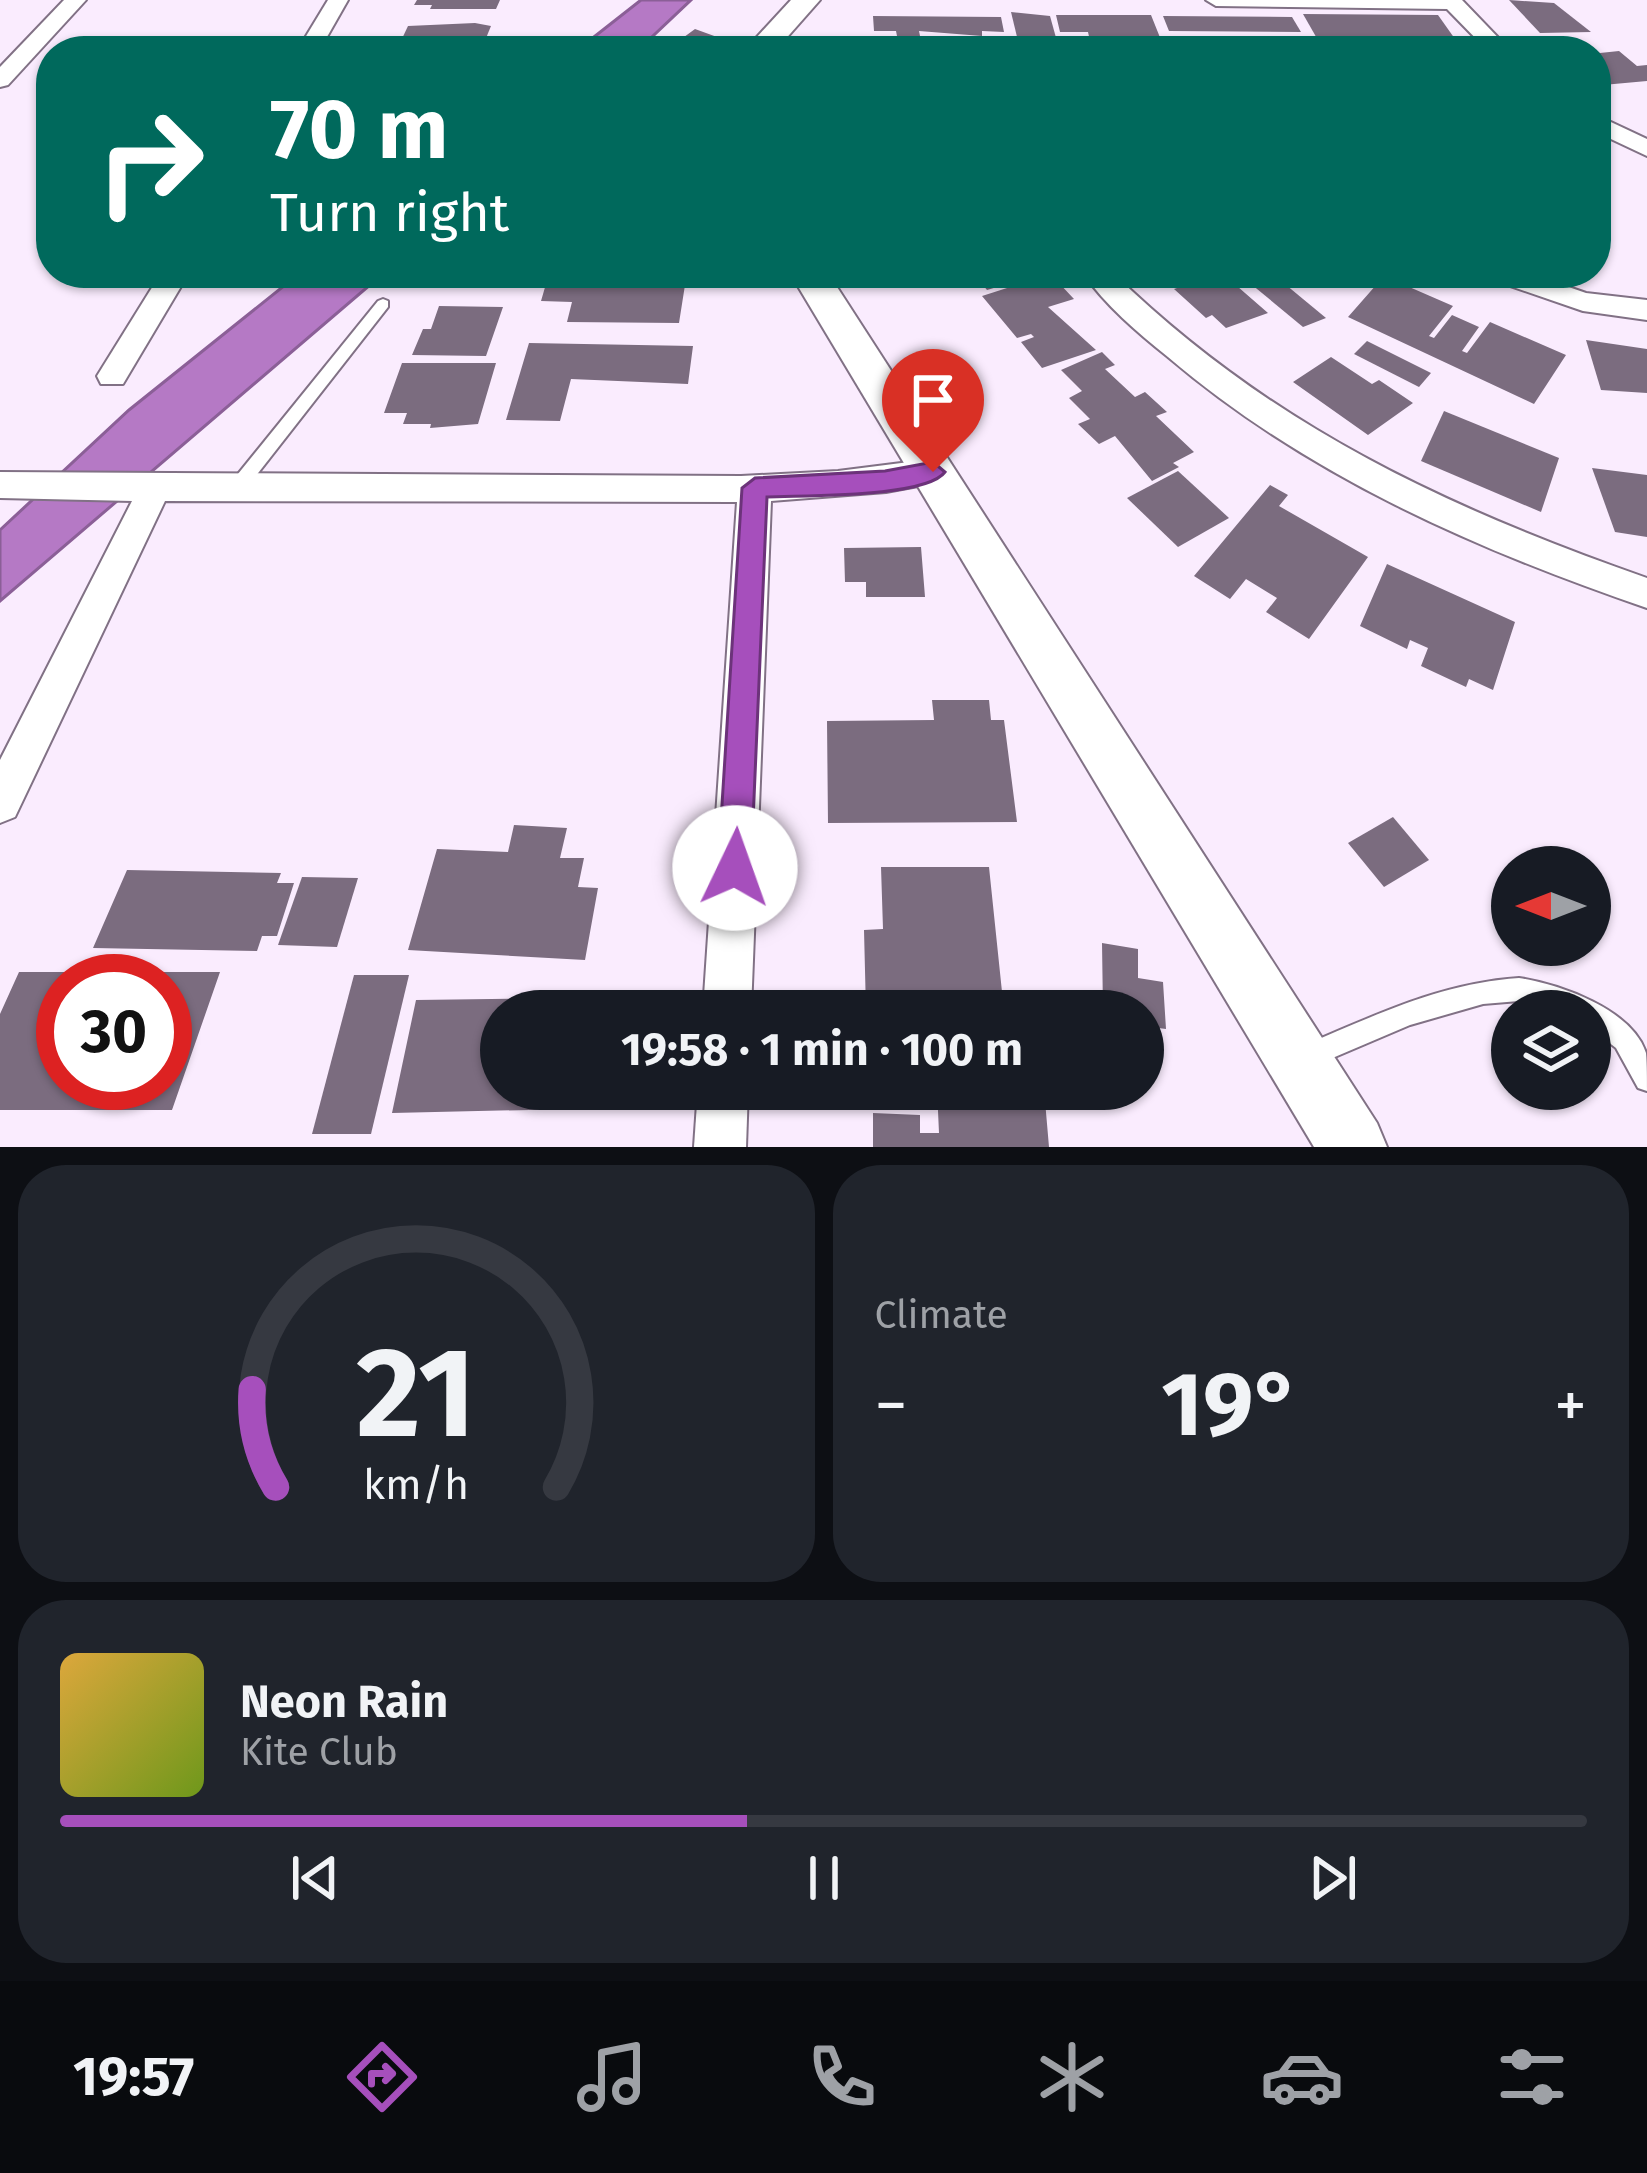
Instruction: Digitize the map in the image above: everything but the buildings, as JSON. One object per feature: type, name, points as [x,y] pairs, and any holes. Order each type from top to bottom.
[{"type":"street","points":[[42,36],[76,0]]},
{"type":"street","points":[[317,36],[338,0]]},
{"type":"street","points":[[773,36],[806,0]]},
{"type":"street","points":[[1216,0],[1451,2],[1485,36]]},
{"type":"street","points":[[0,80],[36,42]]},
{"type":"street","points":[[1611,130],[1647,149]]},
{"type":"street","points":[[112,376],[166,288]]},
{"type":"street","points":[[818,288],[1353,1147]]},
{"type":"street","points":[[1111,288],[1149,330],[1196,368],[1360,477],[1509,545],[1647,593]]},
{"type":"street","points":[[1542,288],[1583,302],[1647,310]]},
{"type":"street","points":[[17,486],[149,490],[755,488],[885,481],[933,472]]},
{"type":"street","points":[[728,990],[755,488]]},
{"type":"street","points":[[0,803],[149,490]]},
{"type":"street","points":[[720,1147],[722,1110]]},
{"type":"lane","points":[[235,490],[383,304]]},
{"type":"lane","points":[[1299,1059],[1472,993],[1491,992]]},
{"type":"lane","points":[[1611,1029],[1625,1039],[1647,1079]]},
{"type":"shaded area","points":[[641,0],[691,0],[653,36],[595,36]]},
{"type":"shaded area","points":[[281,288],[366,288],[0,601],[0,530],[129,410]]},
{"type":"route","points":[[735,868],[755,488],[885,481],[933,472]]}]
